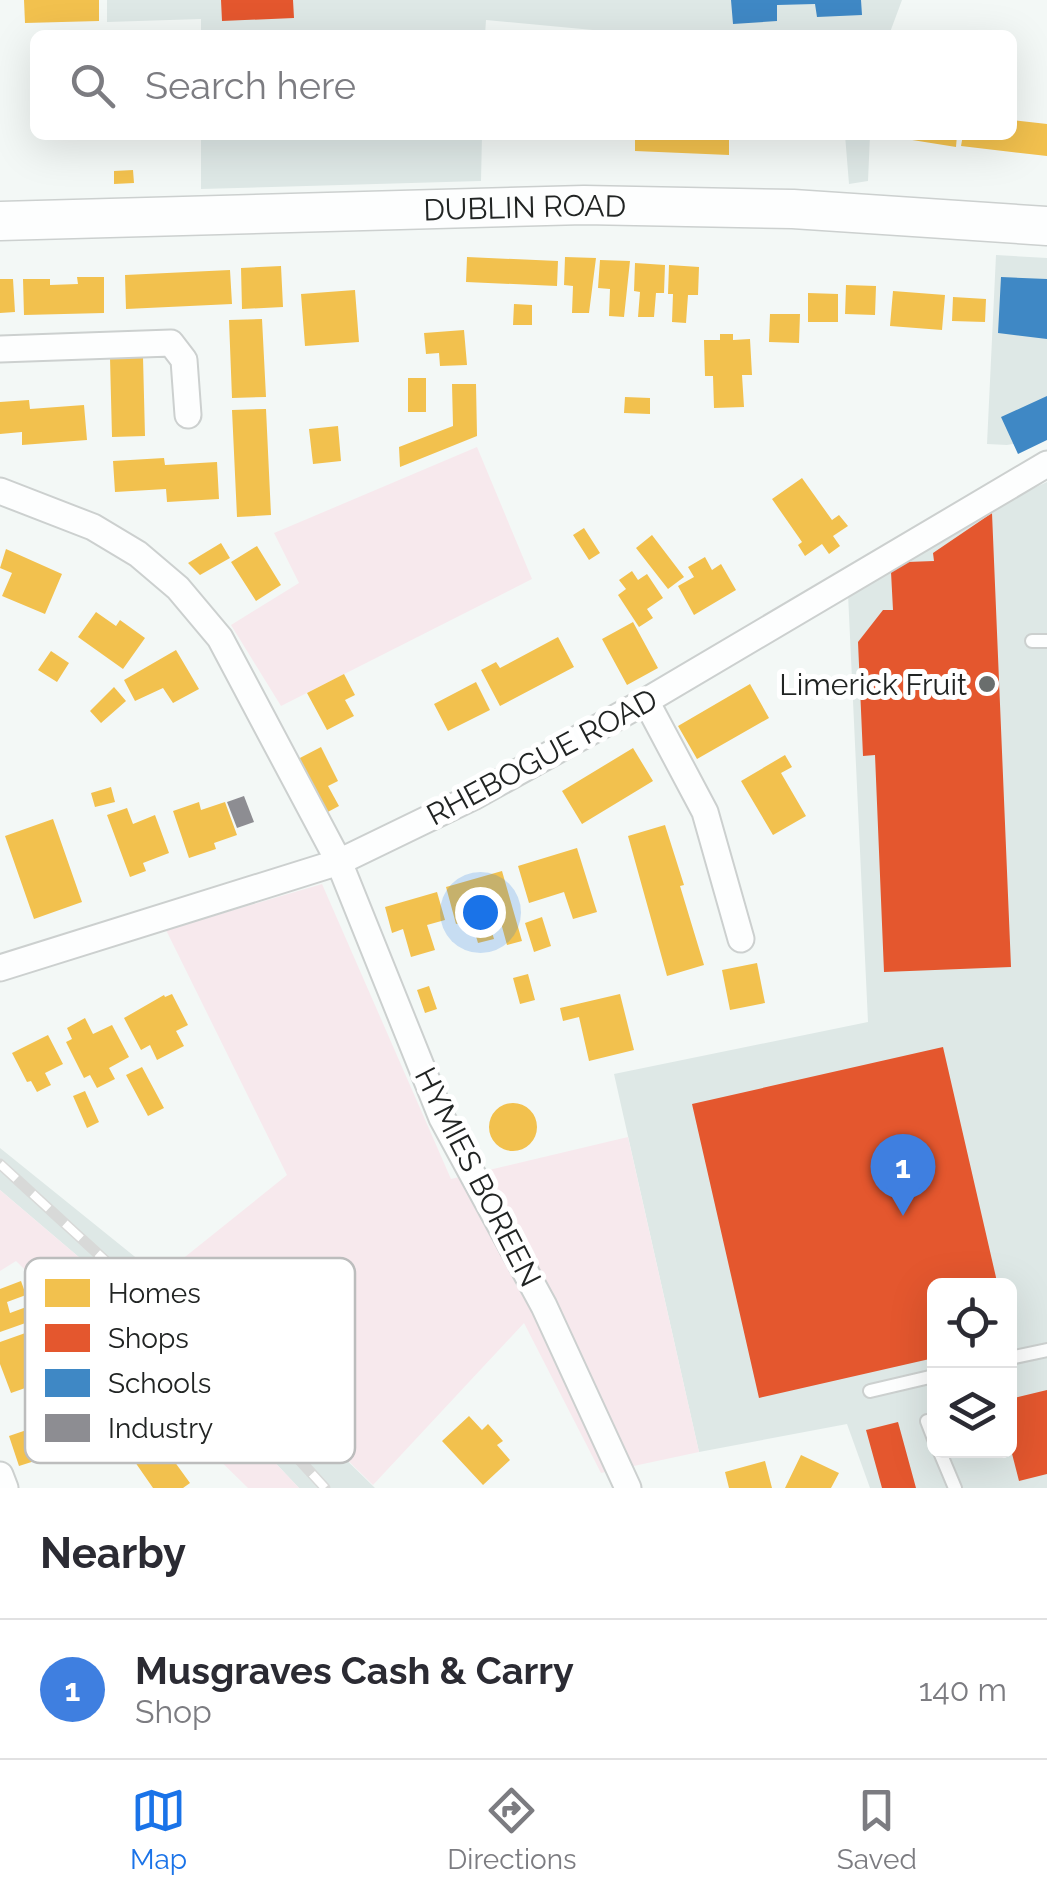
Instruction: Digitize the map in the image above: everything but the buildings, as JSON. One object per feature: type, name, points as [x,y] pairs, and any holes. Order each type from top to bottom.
[{"type":"main road","name":"DUBLIN ROAD","points":[[0,221],[584,205],[793,210],[1047,226]]},
{"type":"street","points":[[0,349],[171,343],[184,360],[188,414]]},
{"type":"street","name":"RHEBOGUE ROAD","points":[[0,968],[338,862],[473,798],[646,702],[1047,464]]},
{"type":"street","name":"HYMIES BOREEN","points":[[0,491],[93,527],[138,554],[178,588],[220,638],[338,862],[442,1118],[544,1306],[628,1488]]},
{"type":"street","points":[[646,702],[705,812],[741,938]]},
{"type":"street","points":[[0,1475],[5,1488]]},
{"type":"lane","points":[[1032,641],[1047,640]]},
{"type":"lane","points":[[1017,1356],[1047,1350]]},
{"type":"lane","points":[[870,1391],[927,1378]]},
{"type":"lane","points":[[943,1458],[955,1488]]},
{"type":"shaded area","points":[[107,0],[902,0],[891,30],[593,30],[486,20],[485,30],[201,30],[201,19],[107,22]]},
{"type":"shaded area","points":[[201,140],[482,140],[481,181],[201,189]]},
{"type":"shaded area","points":[[845,140],[870,140],[868,181],[849,184]]},
{"type":"shaded area","points":[[996,255],[1047,258],[1047,438],[1007,445],[987,444]]},
{"type":"shaded area","points":[[477,447],[532,579],[281,706],[231,625],[299,583],[274,533]]},
{"type":"shaded area","points":[[1047,482],[1047,1488],[870,1488],[847,1424],[699,1452],[614,1074],[868,1022],[848,594],[1010,499]]},
{"type":"shaded area","points":[[322,884],[451,1179],[628,1137],[699,1452],[601,1473],[524,1323],[373,1485],[350,1463],[355,1463],[355,1258],[184,1258],[287,1175],[166,930]]},
{"type":"shaded area","points":[[0,1148],[136,1258],[80,1258],[0,1190]]},
{"type":"shaded area","points":[[0,1190],[80,1258],[25,1258],[25,1270],[16,1261],[0,1271]]},
{"type":"shaded area","points":[[222,1463],[275,1463],[299,1488],[248,1488]]},
{"type":"shaded area","points":[[275,1463],[350,1463],[375,1488],[299,1488]]},
{"type":"railway","points":[[0,1164],[103,1258]]},
{"type":"railway","points":[[302,1463],[325,1488]]},
{"type":"place","name":"Limerick Fruit","points":[[987,684]]},
{"type":"place","name":"Musgraves Cash & Carry","points":[[903,1216]]}]
